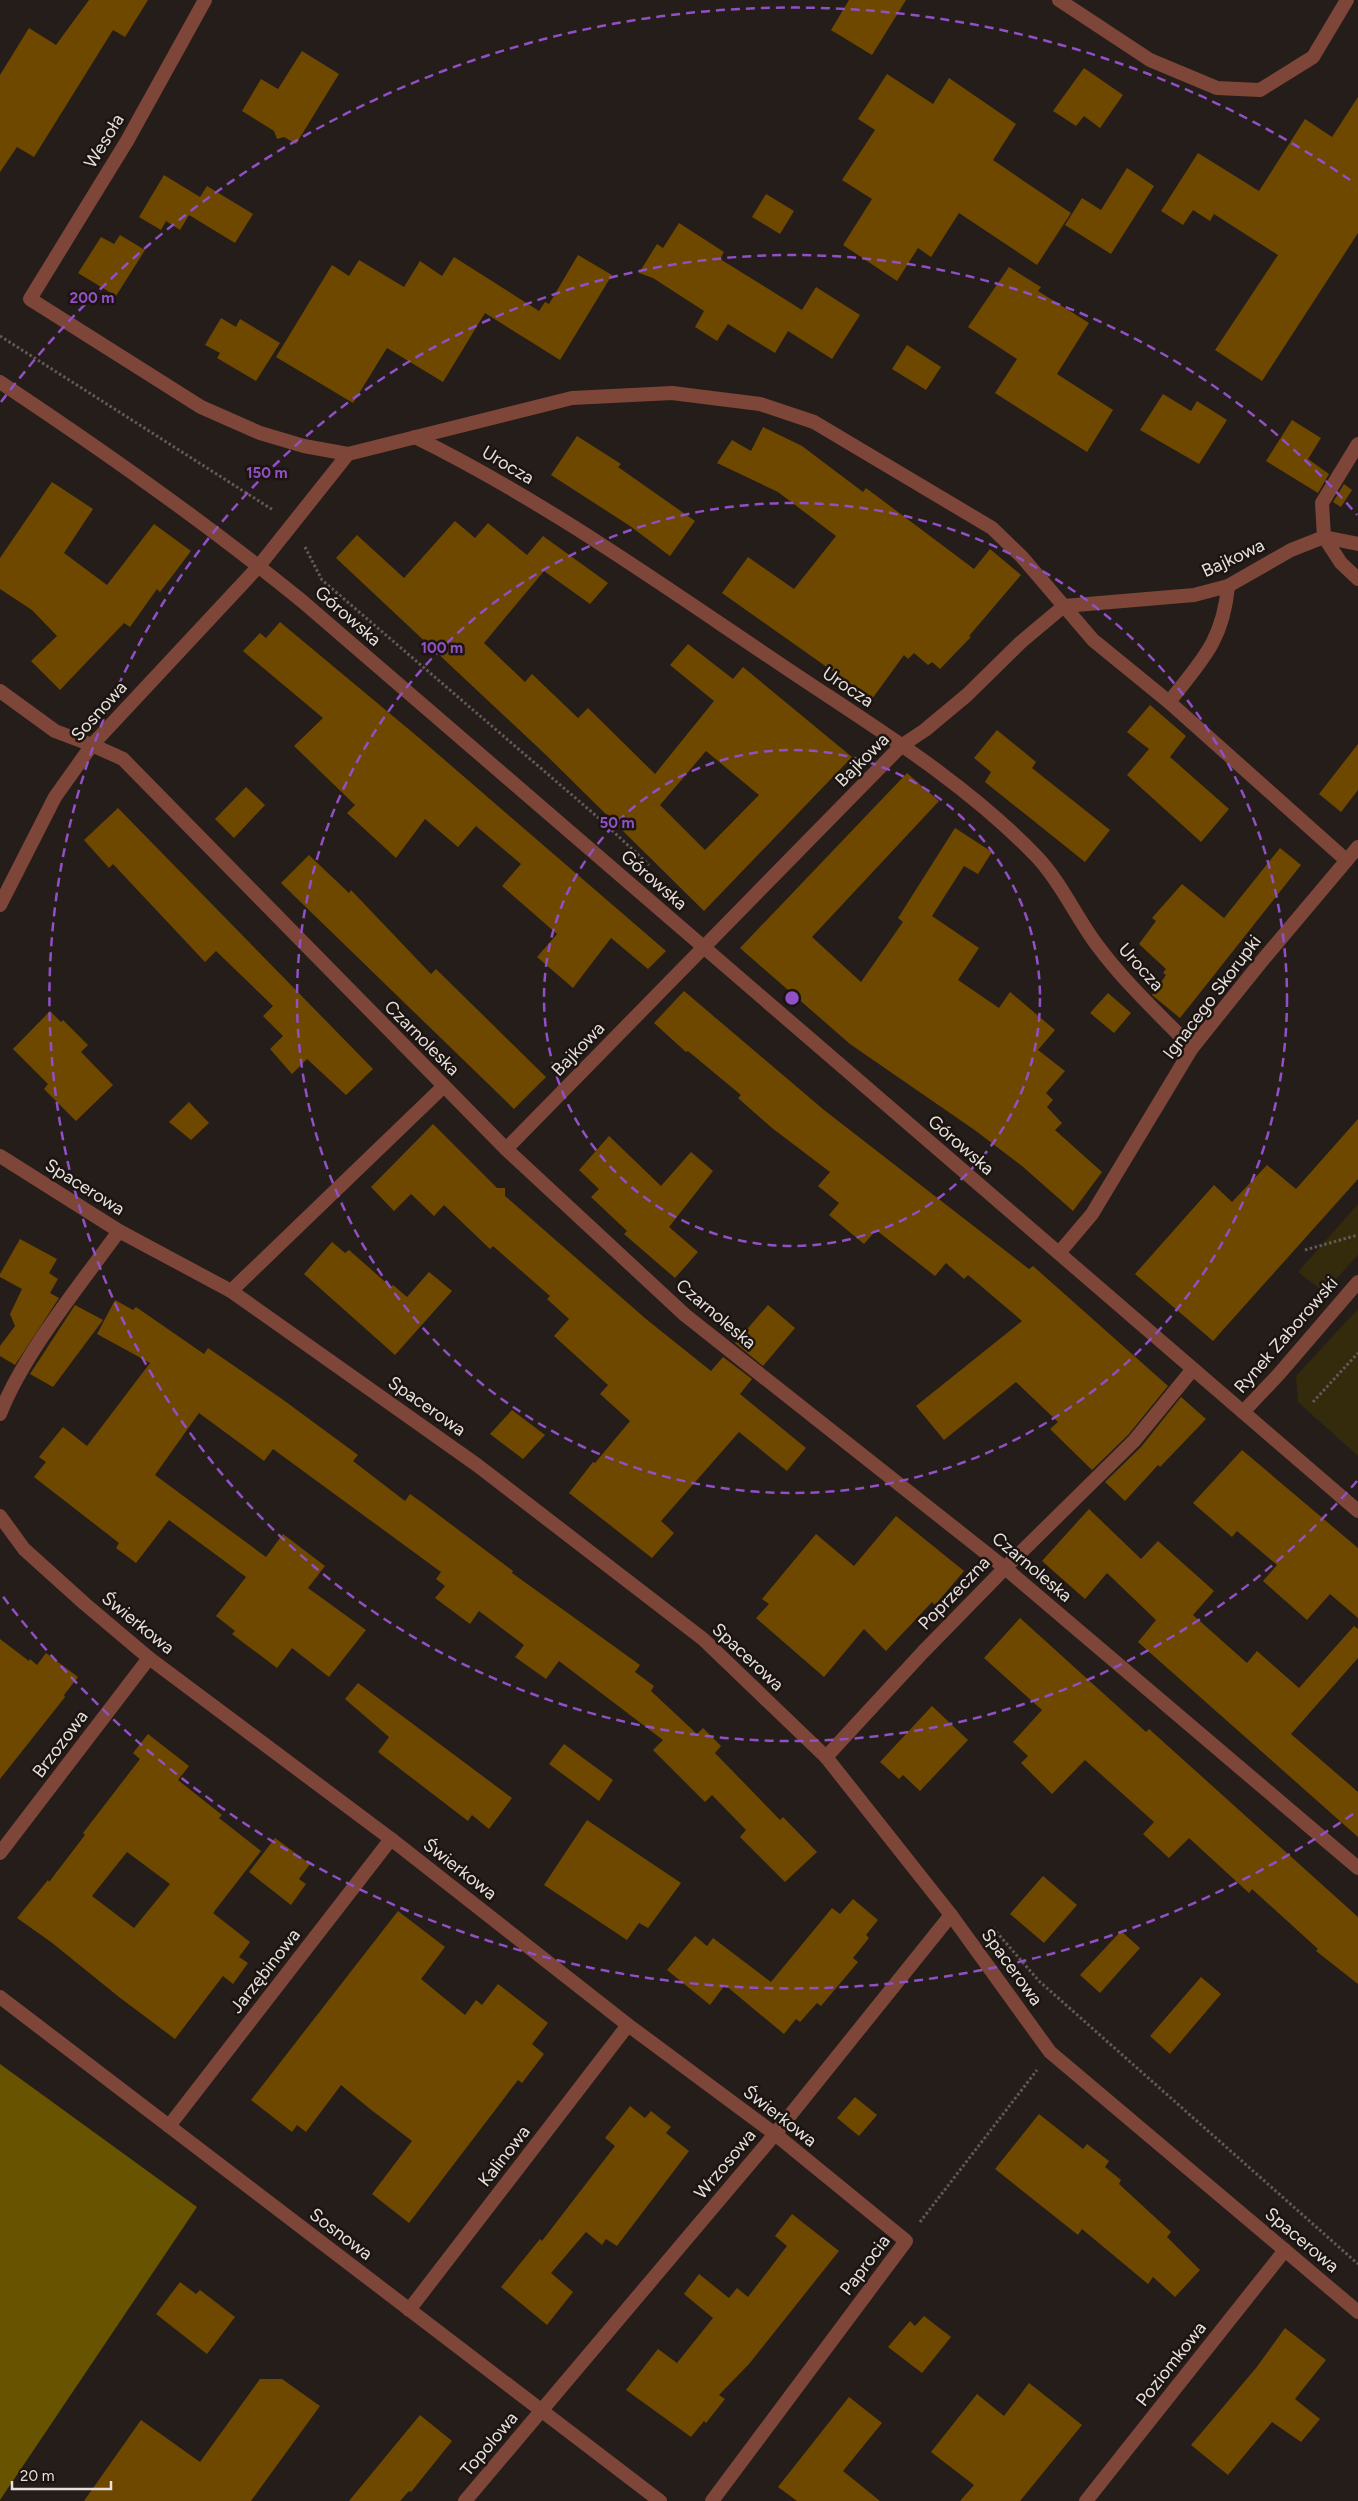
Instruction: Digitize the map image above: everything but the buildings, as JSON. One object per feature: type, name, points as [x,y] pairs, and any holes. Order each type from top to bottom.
[{"type":"street","name":"Wesoła","points":[[205,0],[127,141],[48,266],[30,299],[202,407],[260,433],[304,446],[348,454]]},
{"type":"street","points":[[1059,0],[1150,60],[1217,88],[1260,90],[1313,57],[1347,0]]},
{"type":"street","name":"Górowska","points":[[0,382],[98,447],[259,566],[1243,1412]]},
{"type":"street","points":[[348,454],[572,398],[672,393],[760,404],[814,422],[992,528],[1022,557],[1093,640],[1169,702],[1346,860]]},
{"type":"street","name":"Urocza","points":[[415,437],[477,468],[587,535],[901,746],[964,792],[1039,860],[1096,944],[1127,982],[1192,1048]]},
{"type":"street","points":[[1358,444],[1322,503],[1324,538],[1358,579]]},
{"type":"street","name":"Sosnowa","points":[[0,905],[55,797],[92,744],[259,566],[348,454]]},
{"type":"street","points":[[1324,538],[1358,544]]},
{"type":"street","name":"Bajkowa","points":[[506,1149],[901,746],[925,730],[967,695],[1021,642],[1064,606],[1194,595],[1228,586],[1291,550],[1324,538]]},
{"type":"street","points":[[1169,702],[1211,649],[1224,616],[1228,586]]},
{"type":"street","name":"Czarnoleska","points":[[0,691],[56,731],[92,744],[123,759],[506,1149],[685,1315],[1005,1568],[1358,1868]]},
{"type":"street","name":"Ignacego Skorupki","points":[[1059,1253],[1092,1214],[1192,1048],[1358,847]]},
{"type":"street","points":[[231,1291],[444,1086]]},
{"type":"street","name":"Spacerowa","points":[[0,1156],[119,1231],[231,1291],[477,1465],[703,1639],[826,1757],[951,1915],[1050,2052],[1358,2312]]},
{"type":"street","points":[[0,1414],[8,1395],[47,1332],[119,1231]]},
{"type":"street","name":"Rynek Zaborowski","points":[[1358,1282],[1279,1374],[1243,1412],[1358,1511]]},
{"type":"street","name":"Poprzeczna","points":[[826,1757],[923,1652],[1134,1441],[1193,1369]]},
{"type":"street","name":"Świerkowa","points":[[0,1516],[24,1549],[149,1658],[391,1839],[628,2025],[775,2134],[906,2240]]},
{"type":"street","name":"Brzozowa","points":[[0,1853],[149,1658]]},
{"type":"street","name":"Jarzębinowa","points":[[169,2126],[391,1839]]},
{"type":"street","name":"Wrzosowa","points":[[542,2410],[775,2134],[951,1915]]},
{"type":"street","name":"Sosnowa","points":[[0,1997],[660,2501]]},
{"type":"street","name":"Kalinowa","points":[[409,2310],[628,2025]]},
{"type":"street","name":"Paprocia","points":[[712,2501],[906,2240]]},
{"type":"street","name":"Poziomkowa","points":[[1086,2501],[1285,2250]]},
{"type":"street","name":"Topolowa","points":[[465,2501],[542,2410]]},
{"type":"path","points":[[0,336],[276,512],[299,535],[322,580],[601,820],[650,866]]},
{"type":"path","points":[[1305,1250],[1358,1235]]},
{"type":"path","points":[[1313,1402],[1358,1353]]},
{"type":"path","points":[[989,1923],[1040,1981],[1358,2264]]},
{"type":"path","name":"Paprocia","points":[[906,2240],[1050,2052]]},
{"type":"shaded area","points":[[1358,1204],[1358,1255],[1324,1292],[1298,1272]]},
{"type":"shaded area","points":[[1358,1309],[1358,1456],[1298,1402],[1296,1376]]},
{"type":"shaded area","points":[[0,2064],[197,2207],[0,2500]]}]
